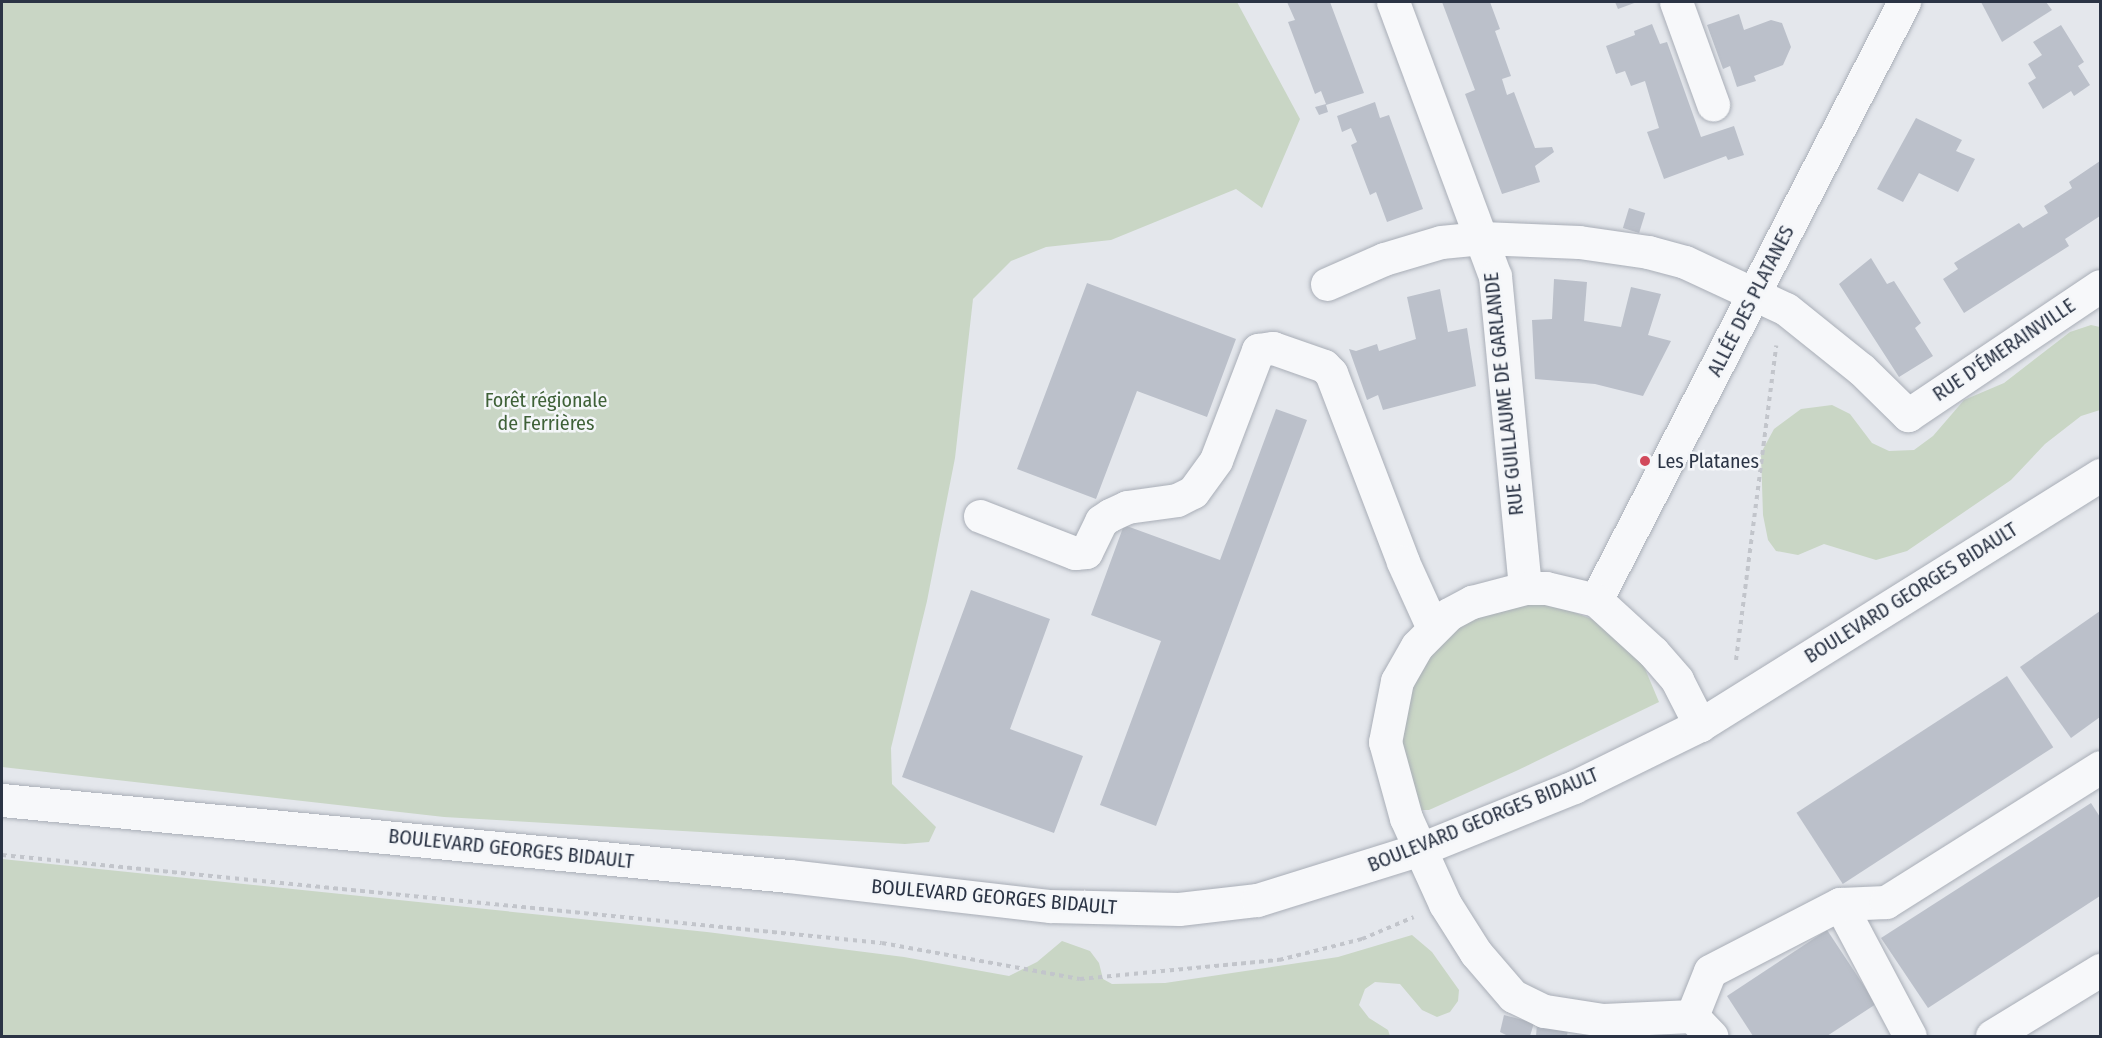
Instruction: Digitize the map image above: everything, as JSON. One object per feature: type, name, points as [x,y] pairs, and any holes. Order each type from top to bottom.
[{"type":"street","name":"RUE GUILLAUME DE GARLANDE","points":[[1393,2],[1495,276],[1525,588]]},
{"type":"street","points":[[1676,2],[1713,104]]},
{"type":"street","name":"ALLÉE DES PLATANES","points":[[1596,600],[1905,2]]},
{"type":"street","points":[[1327,284],[1407,252],[1440,242],[1482,238],[1579,242],[1648,252],[1685,262],[1755,292],[1786,309]]},
{"type":"street","name":"RUE D'ÉMERAINVILLE","points":[[1786,309],[1861,369],[1908,415],[2100,286]]},
{"type":"street","points":[[980,516],[1076,553],[1086,552],[1101,521],[1110,514],[1127,507],[1177,500],[1193,492],[1216,460],[1258,350],[1274,348],[1324,366],[1331,373],[1403,562],[1433,628]]},
{"type":"street","name":"BOULEVARD GEORGES BIDAULT","points":[[2,800],[789,876],[1050,906],[1118,910],[1179,909],[1257,900],[1418,850],[1574,787],[1700,725],[2100,475]]},
{"type":"street","points":[[1700,725],[1677,680],[1627,626],[1596,600],[1546,588],[1525,588],[1472,602],[1433,628],[1417,646],[1397,681],[1385,742],[1394,787],[1418,850],[1445,904],[1476,953],[1513,996],[1544,1011],[1603,1020],[1701,1026],[1710,971],[1840,904],[1886,902],[2100,767]]},
{"type":"street","points":[[1840,904],[1910,1036]]},
{"type":"street","points":[[1992,1036],[2100,970]]},
{"type":"path","points":[[1736,661],[1779,325],[1786,309]]},
{"type":"path","points":[[2,855],[882,943],[1080,979],[1279,960],[1362,939],[1445,904]]},
{"type":"green space","name":"Forêt régionale de Ferrières","points":[[2,2],[1237,2],[1300,119],[1262,208],[1236,189],[1111,240],[1046,247],[1011,261],[973,299],[955,458],[927,601],[891,748],[892,784],[936,827],[929,842],[905,844],[444,817],[2,767]]},
{"type":"green space","points":[[2091,325],[2100,327],[2100,410],[2081,416],[2045,444],[2011,480],[1907,551],[1876,560],[1824,544],[1798,555],[1776,551],[1768,540],[1763,515],[1761,453],[1774,429],[1801,409],[1832,405],[1850,414],[1872,443],[1889,451],[1914,450],[1933,436],[1964,400],[2004,383],[2070,332]]},
{"type":"green space","points":[[1529,604],[1555,605],[1597,621],[1643,664],[1659,702],[1516,771],[1429,810],[1419,810],[1404,777],[1400,718],[1423,662],[1463,623],[1480,614]]},
{"type":"green space","points":[[2,859],[707,932],[904,957],[1009,976],[1037,962],[1062,941],[1090,951],[1099,963],[1103,979],[1112,984],[1165,983],[1338,957],[1412,935],[1432,952],[1459,990],[1458,1001],[1450,1012],[1437,1017],[1422,1010],[1400,984],[1375,982],[1365,989],[1359,1005],[1369,1018],[1388,1030],[1390,1036],[2,1036]]},
{"type":"building","points":[[1287,2],[1330,2],[1364,93],[1326,105],[1328,112],[1319,115],[1315,107],[1326,104],[1321,91],[1315,94],[1288,22],[1295,20]]},
{"type":"building","points":[[1442,2],[1490,2],[1500,29],[1495,31],[1511,76],[1502,79],[1507,95],[1514,92],[1535,148],[1552,147],[1554,152],[1535,166],[1540,182],[1502,194],[1465,94],[1475,90]]},
{"type":"building","points":[[1615,2],[1637,2],[1618,9]]},
{"type":"building","points":[[1981,2],[2046,2],[2052,10],[2002,42]]},
{"type":"building","points":[[1739,14],[1744,30],[1771,20],[1782,23],[1791,47],[1783,65],[1754,76],[1756,81],[1737,87],[1730,66],[1723,69],[1707,25]]},
{"type":"building","points":[[1652,24],[1660,44],[1667,42],[1701,137],[1734,126],[1744,155],[1728,160],[1726,156],[1664,179],[1647,132],[1659,128],[1645,81],[1631,86],[1625,71],[1616,74],[1606,46],[1635,35],[1634,31]]},
{"type":"building","points":[[2061,25],[2084,62],[2078,66],[2090,85],[2074,96],[2071,91],[2043,109],[2028,83],[2036,78],[2028,64],[2042,55],[2033,42]]},
{"type":"building","points":[[1375,102],[1380,118],[1389,115],[1423,209],[1387,222],[1376,192],[1370,195],[1351,145],[1357,142],[1351,128],[1342,132],[1337,116]]},
{"type":"building","points":[[1916,118],[1962,140],[1956,151],[1975,159],[1958,192],[1919,173],[1903,202],[1877,189]]},
{"type":"building","points":[[2100,161],[2100,216],[2065,239],[2069,246],[1964,313],[1943,279],[1958,269],[1954,263],[2019,223],[2023,228],[2048,213],[2044,206],[2072,188],[2069,182]]},
{"type":"building","points":[[1629,208],[1645,213],[1639,233],[1623,228]]},
{"type":"building","points":[[1871,258],[1887,284],[1894,281],[1921,323],[1915,328],[1933,356],[1899,377],[1839,284]]},
{"type":"building","points":[[1554,279],[1587,282],[1584,321],[1621,327],[1631,287],[1661,294],[1648,335],[1671,341],[1643,396],[1595,384],[1535,379],[1532,320],[1552,319]]},
{"type":"building","points":[[1087,283],[1236,339],[1207,417],[1137,391],[1096,499],[1017,469]]},
{"type":"building","points":[[1440,289],[1448,332],[1467,328],[1476,386],[1383,410],[1378,395],[1367,400],[1349,349],[1356,351],[1377,344],[1379,351],[1416,339],[1407,297]]},
{"type":"building","points":[[1276,409],[1307,420],[1156,826],[1100,805],[1161,641],[1091,615],[1124,525],[1220,560]]},
{"type":"building","points":[[971,590],[1050,619],[1010,729],[1083,756],[1054,833],[902,777]]},
{"type":"building","points":[[2100,611],[2100,717],[2071,738],[2020,667]]},
{"type":"building","points":[[2007,676],[2053,747],[1843,884],[1796,813]]},
{"type":"building","points":[[2091,803],[2100,817],[2100,896],[1928,1008],[1881,938]]},
{"type":"building","points":[[1827,930],[1876,1004],[1827,1036],[1753,1036],[1727,996]]},
{"type":"building","points":[[1504,1015],[1534,1023],[1530,1036],[1508,1036],[1500,1032]]},
{"type":"building","points":[[1537,1025],[1568,1028],[1567,1036],[1536,1036]]},
{"type":"place","name":"Les Platanes","points":[[1645,461]]}]
